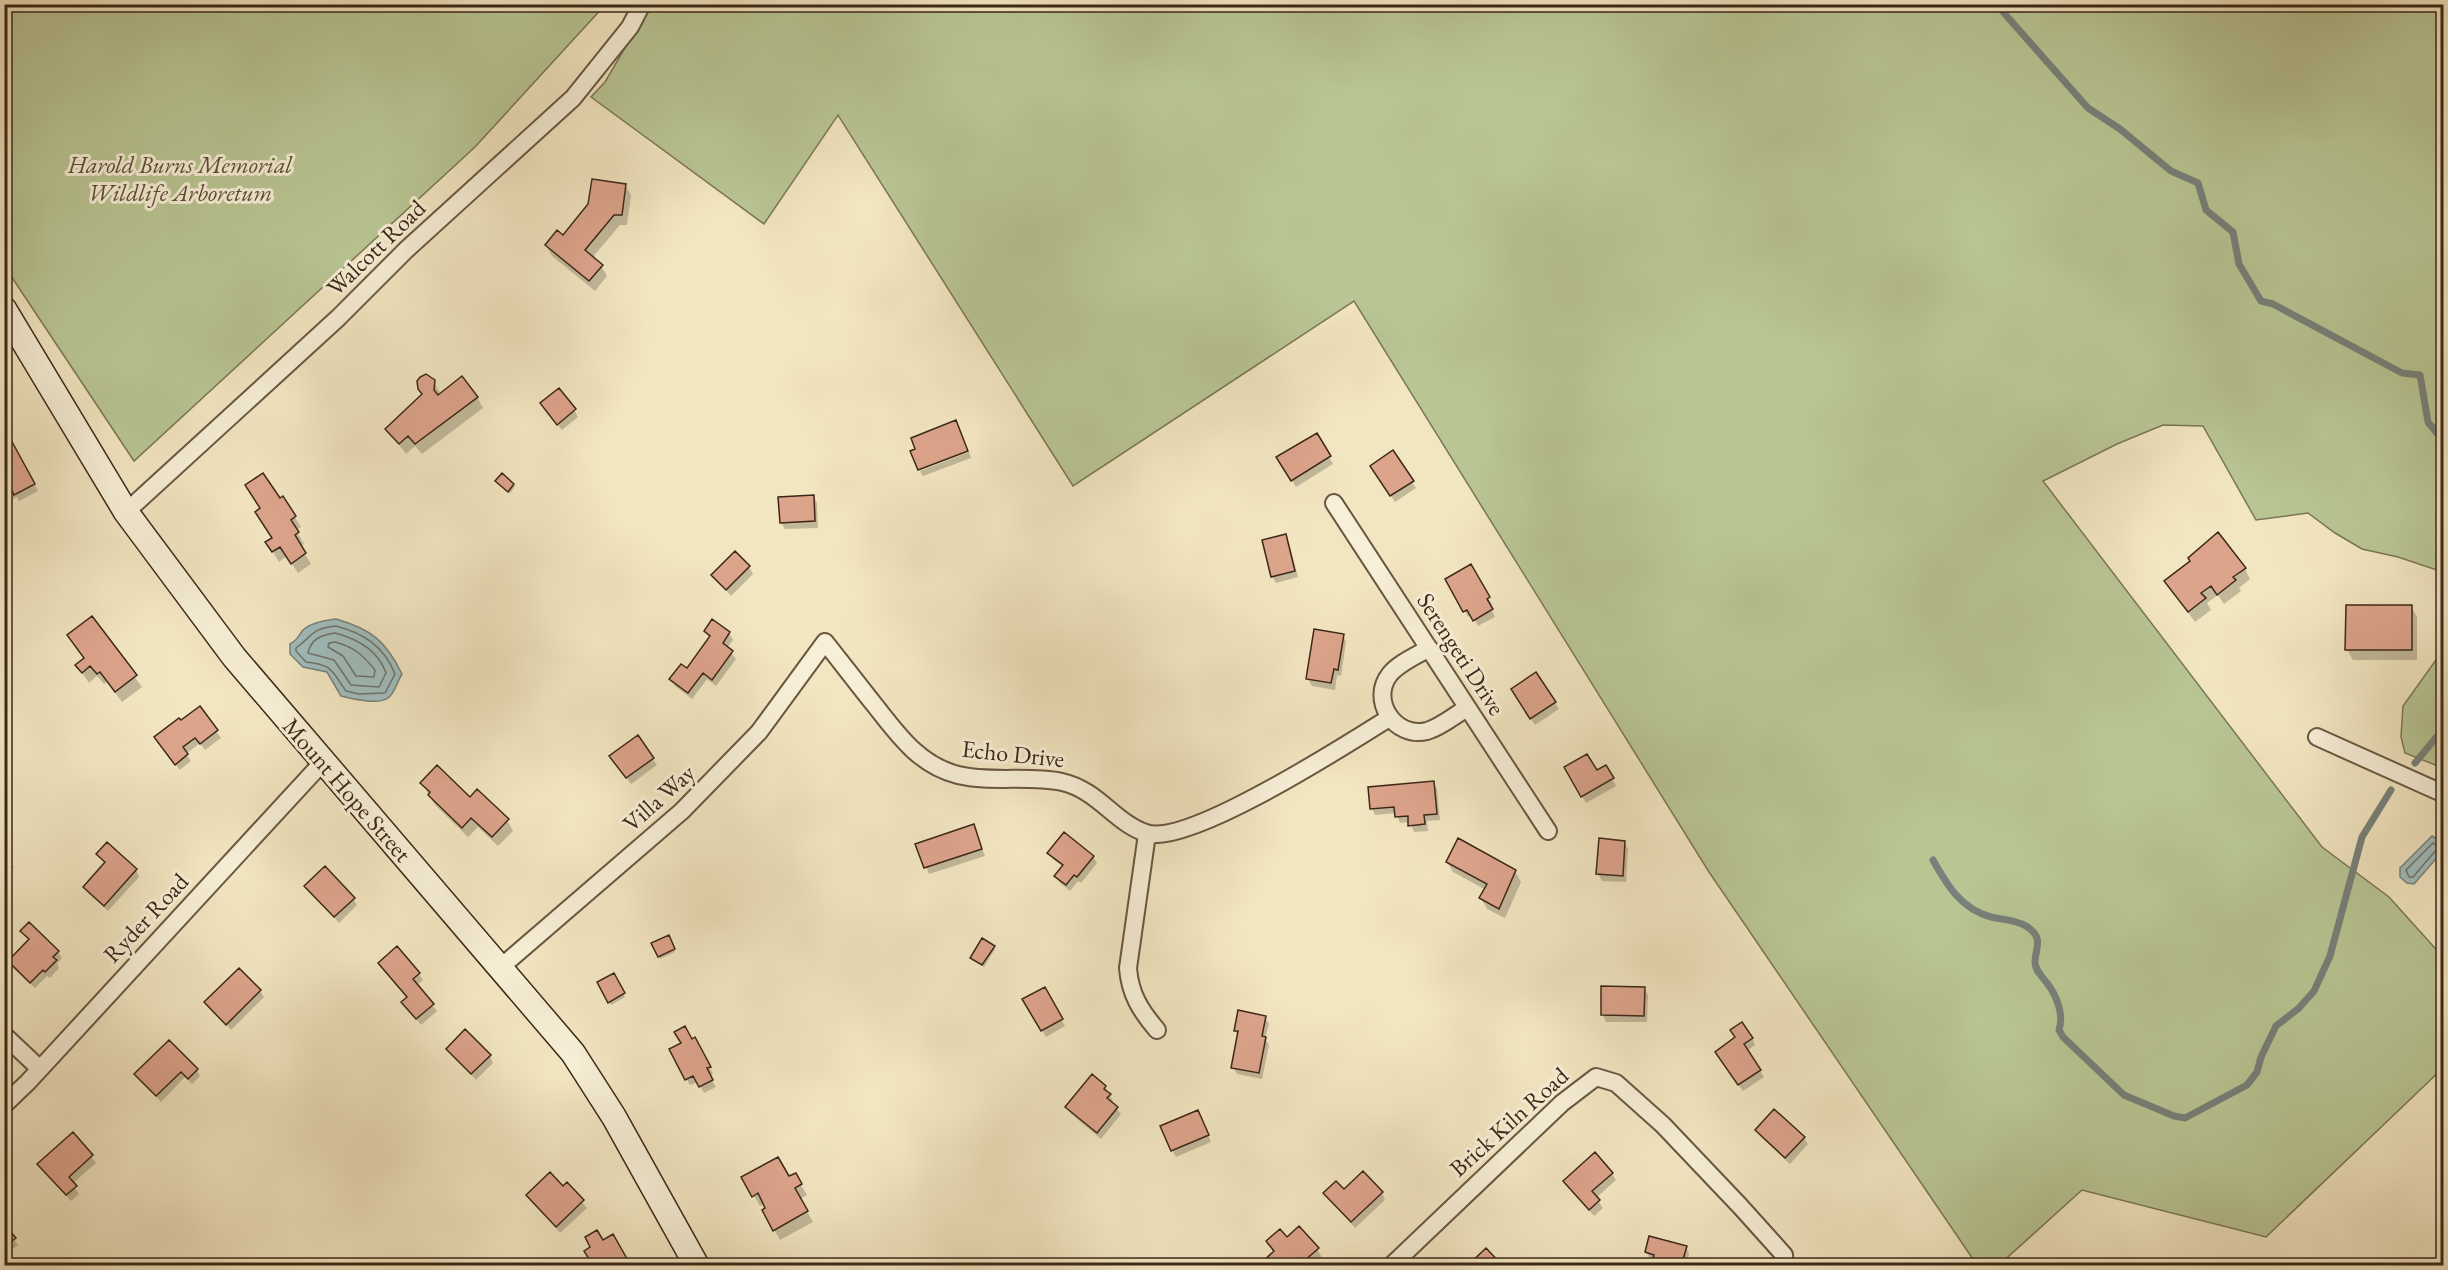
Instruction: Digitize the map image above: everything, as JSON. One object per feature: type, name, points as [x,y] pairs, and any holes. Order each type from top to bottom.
[{"type":"street","name":"Walcott Road","points":[[126,512],[338,318],[406,250],[573,98],[630,27],[642,4]]},
{"type":"street","name":"Mount Hope Street","points":[[4,309],[126,512],[234,657],[322,763],[555,1031],[595,1085],[697,1266]]},
{"type":"street","name":"Serengeti Drive","points":[[1334,503],[1548,831]]},
{"type":"street","name":"Echo Drive","points":[[825,642],[903,740],[919,756],[938,768],[959,775],[1040,779],[1072,784],[1087,791],[1131,825],[1147,834]]},
{"type":"street","name":"Villa Way","points":[[501,967],[715,780],[759,732],[825,642]]},
{"type":"street","points":[[1429,648],[1390,674],[1383,686],[1382,700],[1389,718],[1406,730],[1418,732],[1430,730],[1467,708]]},
{"type":"street","points":[[1157,1030],[1134,999],[1129,984],[1128,968],[1147,834],[1180,831],[1262,794],[1319,762],[1389,718]]},
{"type":"street","points":[[2317,737],[2444,794]]},
{"type":"street","name":"Ryder Road","points":[[4,1105],[40,1069],[322,763]]},
{"type":"street","points":[[4,1035],[40,1069]]},
{"type":"street","name":"Brick Kiln Road","points":[[1391,1266],[1562,1103],[1596,1077],[1616,1083],[1663,1125],[1784,1255],[1785,1264]]},
{"type":"green space","name":"Harold Burns Memorial Wildlife Arboretum","points":[[4,5],[605,5],[475,147],[134,461],[5,267]]},
{"type":"green space","points":[[650,5],[2443,5],[2443,578],[2440,571],[2398,557],[2362,549],[2308,513],[2256,520],[2203,426],[2163,425],[2117,444],[2043,481],[2322,847],[2389,897],[2443,957],[2443,1068],[2266,1237],[2082,1190],[1999,1265],[1977,1265],[1709,872],[1354,301],[1073,486],[838,115],[764,224],[591,97],[605,82]]},
{"type":"green space","points":[[2443,644],[2443,768],[2405,753],[2401,737],[2403,706],[2441,653]]},
{"type":"water","points":[[336,619],[368,632],[390,653],[402,674],[388,698],[372,701],[341,696],[327,672],[303,667],[290,654],[290,644],[303,630],[323,621]]},
{"type":"water","points":[[2432,836],[2443,843],[2442,852],[2414,884],[2407,883],[2400,877],[2400,868]]},
{"type":"building","points":[[592,179],[626,184],[622,215],[614,215],[585,250],[603,265],[589,281],[545,245],[557,230],[563,235],[588,204]]},
{"type":"building","points":[[426,374],[435,380],[434,390],[438,395],[462,376],[478,397],[415,444],[408,436],[399,444],[385,429],[422,394],[418,389],[417,381]]},
{"type":"building","points":[[559,388],[576,409],[557,425],[540,403]]},
{"type":"building","points":[[956,420],[968,451],[918,470],[910,451],[915,449],[911,438]]},
{"type":"building","points":[[1317,433],[1331,456],[1291,481],[1276,457]]},
{"type":"building","points":[[10,438],[35,484],[14,495],[12,491],[4,495],[4,441]]},
{"type":"building","points":[[1393,450],[1414,481],[1390,496],[1370,466]]},
{"type":"building","points":[[263,473],[280,498],[283,496],[296,516],[291,520],[299,532],[295,535],[306,553],[291,564],[280,547],[272,552],[265,542],[272,538],[255,512],[260,508],[245,485]]},
{"type":"building","points":[[502,473],[514,484],[508,492],[495,481]]},
{"type":"building","points":[[814,495],[815,521],[780,523],[778,497]]},
{"type":"building","points":[[2218,532],[2246,568],[2233,577],[2236,580],[2217,595],[2211,586],[2201,593],[2206,598],[2188,612],[2164,581],[2190,561],[2188,558]]},
{"type":"building","points":[[1286,534],[1295,571],[1271,577],[1262,540]]},
{"type":"building","points":[[735,551],[750,566],[726,590],[711,575]]},
{"type":"building","points":[[1471,564],[1490,597],[1487,599],[1493,609],[1473,621],[1467,610],[1463,612],[1445,579]]},
{"type":"building","points":[[2346,605],[2412,605],[2412,650],[2345,650]]},
{"type":"building","points":[[92,616],[137,675],[115,692],[100,672],[97,674],[90,666],[82,673],[75,665],[84,658],[67,635]]},
{"type":"building","points":[[712,619],[730,632],[723,643],[733,651],[712,680],[703,673],[688,693],[669,679],[681,664],[687,668],[710,636],[704,631]]},
{"type":"building","points":[[1314,629],[1344,634],[1338,670],[1334,669],[1331,683],[1306,679]]},
{"type":"building","points":[[1536,672],[1556,702],[1530,719],[1511,689]]},
{"type":"building","points":[[200,706],[218,730],[200,744],[195,738],[183,747],[188,754],[175,765],[154,737]]},
{"type":"building","points":[[638,735],[654,758],[626,778],[609,756]]},
{"type":"building","points":[[1587,754],[1597,770],[1606,765],[1614,778],[1581,797],[1564,767]]},
{"type":"building","points":[[437,765],[470,797],[477,789],[509,819],[492,837],[471,818],[462,828],[428,795],[430,792],[420,783]]},
{"type":"building","points":[[1434,781],[1437,814],[1424,815],[1425,824],[1408,826],[1408,816],[1395,817],[1394,807],[1370,809],[1368,787]]},
{"type":"building","points":[[974,824],[982,849],[924,868],[915,844]]},
{"type":"building","points":[[1064,832],[1094,856],[1077,877],[1074,875],[1066,885],[1054,876],[1063,865],[1047,853]]},
{"type":"building","points":[[1458,838],[1516,870],[1499,909],[1479,898],[1487,884],[1446,862]]},
{"type":"building","points":[[1599,838],[1625,841],[1623,876],[1596,874]]},
{"type":"building","points":[[107,842],[137,869],[104,906],[83,887],[105,862],[96,854]]},
{"type":"building","points":[[325,866],[355,898],[334,917],[304,886]]},
{"type":"building","points":[[29,922],[59,951],[53,957],[57,960],[30,983],[8,961],[29,939],[20,931]]},
{"type":"building","points":[[669,935],[675,949],[658,957],[651,943]]},
{"type":"building","points":[[982,938],[995,946],[982,965],[970,958]]},
{"type":"building","points":[[397,946],[420,973],[413,979],[434,1004],[416,1019],[401,1002],[407,997],[378,963]]},
{"type":"building","points":[[239,968],[261,990],[226,1025],[204,1002]]},
{"type":"building","points":[[614,973],[625,993],[608,1003],[597,982]]},
{"type":"building","points":[[1601,986],[1645,987],[1644,1016],[1601,1015]]},
{"type":"building","points":[[1045,987],[1063,1019],[1041,1031],[1022,999]]},
{"type":"building","points":[[1238,1010],[1266,1016],[1262,1036],[1266,1037],[1259,1073],[1231,1068],[1238,1031],[1234,1031]]},
{"type":"building","points":[[1742,1022],[1753,1038],[1744,1044],[1761,1070],[1738,1085],[1715,1052],[1735,1037],[1730,1030]]},
{"type":"building","points":[[685,1026],[692,1039],[695,1037],[711,1067],[707,1068],[713,1080],[699,1087],[693,1076],[685,1080],[669,1049],[681,1043],[674,1032]]},
{"type":"building","points":[[465,1029],[491,1055],[471,1074],[446,1049]]},
{"type":"building","points":[[169,1040],[198,1069],[188,1079],[181,1072],[156,1096],[134,1074]]},
{"type":"building","points":[[1092,1074],[1106,1086],[1104,1089],[1111,1094],[1107,1098],[1118,1107],[1097,1133],[1065,1107]]},
{"type":"building","points":[[1774,1109],[1805,1137],[1785,1158],[1755,1130]]},
{"type":"building","points":[[1198,1110],[1209,1135],[1171,1151],[1160,1126]]},
{"type":"building","points":[[73,1132],[93,1155],[69,1177],[77,1186],[66,1195],[37,1164]]},
{"type":"building","points":[[1595,1152],[1613,1173],[1592,1191],[1600,1200],[1589,1210],[1563,1181]]},
{"type":"building","points":[[778,1157],[789,1176],[796,1173],[802,1184],[795,1188],[808,1211],[773,1231],[762,1210],[765,1208],[758,1193],[752,1197],[741,1177]]},
{"type":"building","points":[[1363,1171],[1383,1192],[1351,1222],[1323,1193],[1336,1181],[1344,1189]]},
{"type":"building","points":[[550,1172],[563,1186],[567,1182],[584,1200],[556,1227],[526,1195]]},
{"type":"building","points":[[4,1224],[16,1238],[4,1247]]},
{"type":"building","points":[[1299,1226],[1319,1248],[1304,1261],[1301,1258],[1292,1266],[1258,1266],[1274,1251],[1266,1241],[1280,1229],[1287,1237]]},
{"type":"building","points":[[597,1230],[603,1240],[613,1234],[630,1264],[593,1266],[584,1251],[590,1247],[585,1237]]},
{"type":"building","points":[[1649,1236],[1687,1246],[1681,1266],[1651,1266],[1654,1255],[1645,1252]]},
{"type":"building","points":[[1486,1248],[1503,1266],[1467,1266]]},
{"type":"waterway","points":[[1996,4],[2088,108],[2120,129],[2171,171],[2198,183],[2206,210],[2233,232],[2239,264],[2261,301],[2273,304],[2402,373],[2420,375],[2428,422],[2440,437],[2444,454]]},
{"type":"waterway","points":[[2415,763],[2444,728]]},
{"type":"waterway","points":[[1933,860],[1956,895],[1971,908],[1991,917],[2022,924],[2032,930],[2038,943],[2035,963],[2057,1000],[2061,1018],[2059,1030],[2063,1037],[2124,1095],[2174,1116],[2185,1118],[2247,1085],[2257,1072],[2261,1057],[2276,1026],[2299,1008],[2314,991],[2330,956],[2362,837],[2391,790]]}]
